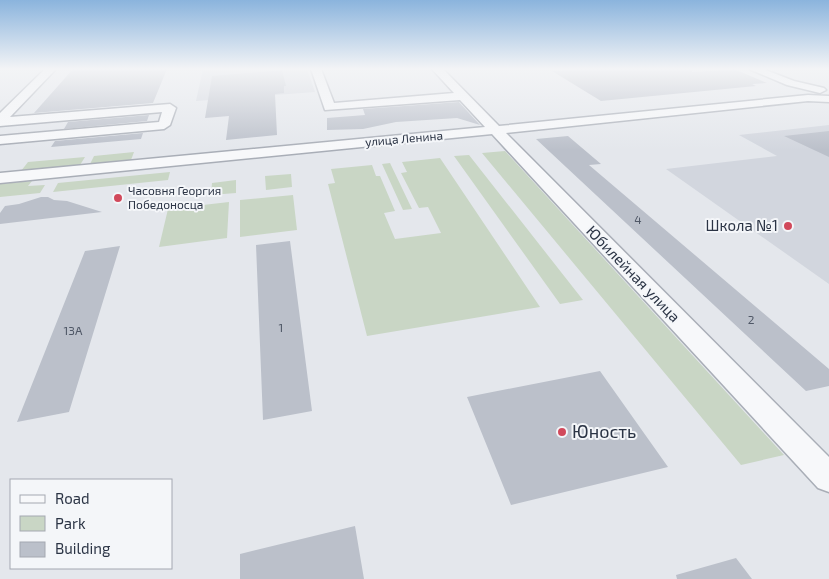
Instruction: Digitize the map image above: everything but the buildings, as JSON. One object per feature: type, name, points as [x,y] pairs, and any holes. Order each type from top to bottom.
[{"type":"street","points":[[0,121],[24,96]]},
{"type":"street","points":[[325,96],[329,107],[463,96]]},
{"type":"street","name":"Юбилейная улица","points":[[463,96],[829,478]]},
{"type":"street","name":"улица Ленина","points":[[0,178],[808,98],[829,99]]},
{"type":"street","points":[[0,121],[170,108],[164,125],[0,140]]},
{"type":"shaded area","points":[[197,96],[262,96],[196,101]]},
{"type":"shaded area","name":"Школа №1","points":[[829,125],[829,284],[666,169],[777,156],[739,135]]},
{"type":"green space","points":[[505,151],[784,455],[741,465],[482,153]]},
{"type":"green space","points":[[134,152],[131,160],[90,164],[94,156]]},
{"type":"green space","points":[[469,155],[583,300],[560,304],[454,156]]},
{"type":"green space","points":[[85,157],[80,165],[21,171],[28,162]]},
{"type":"green space","points":[[440,158],[540,307],[367,336],[328,184],[335,183],[331,169],[372,165],[376,176],[380,176],[395,211],[384,213],[395,239],[441,233],[428,207],[419,208],[401,173],[407,172],[402,162]]},
{"type":"green space","points":[[390,163],[412,209],[403,210],[382,164]]},
{"type":"green space","points":[[170,172],[168,180],[53,192],[58,183]]},
{"type":"green space","points":[[291,174],[292,187],[266,190],[265,176]]},
{"type":"green space","points":[[236,180],[236,193],[211,195],[212,183]]},
{"type":"green space","points":[[32,181],[28,186],[45,185],[40,193],[0,197],[0,184]]},
{"type":"green space","points":[[293,195],[297,230],[240,237],[240,200]]},
{"type":"green space","points":[[229,202],[227,238],[159,247],[168,209]]},
{"type":"place","name":"Часовня Георгия Победоносца","points":[[118,198]]},
{"type":"place","name":"Школа №1","points":[[788,226]]},
{"type":"place","name":"Юность","points":[[562,432]]}]
